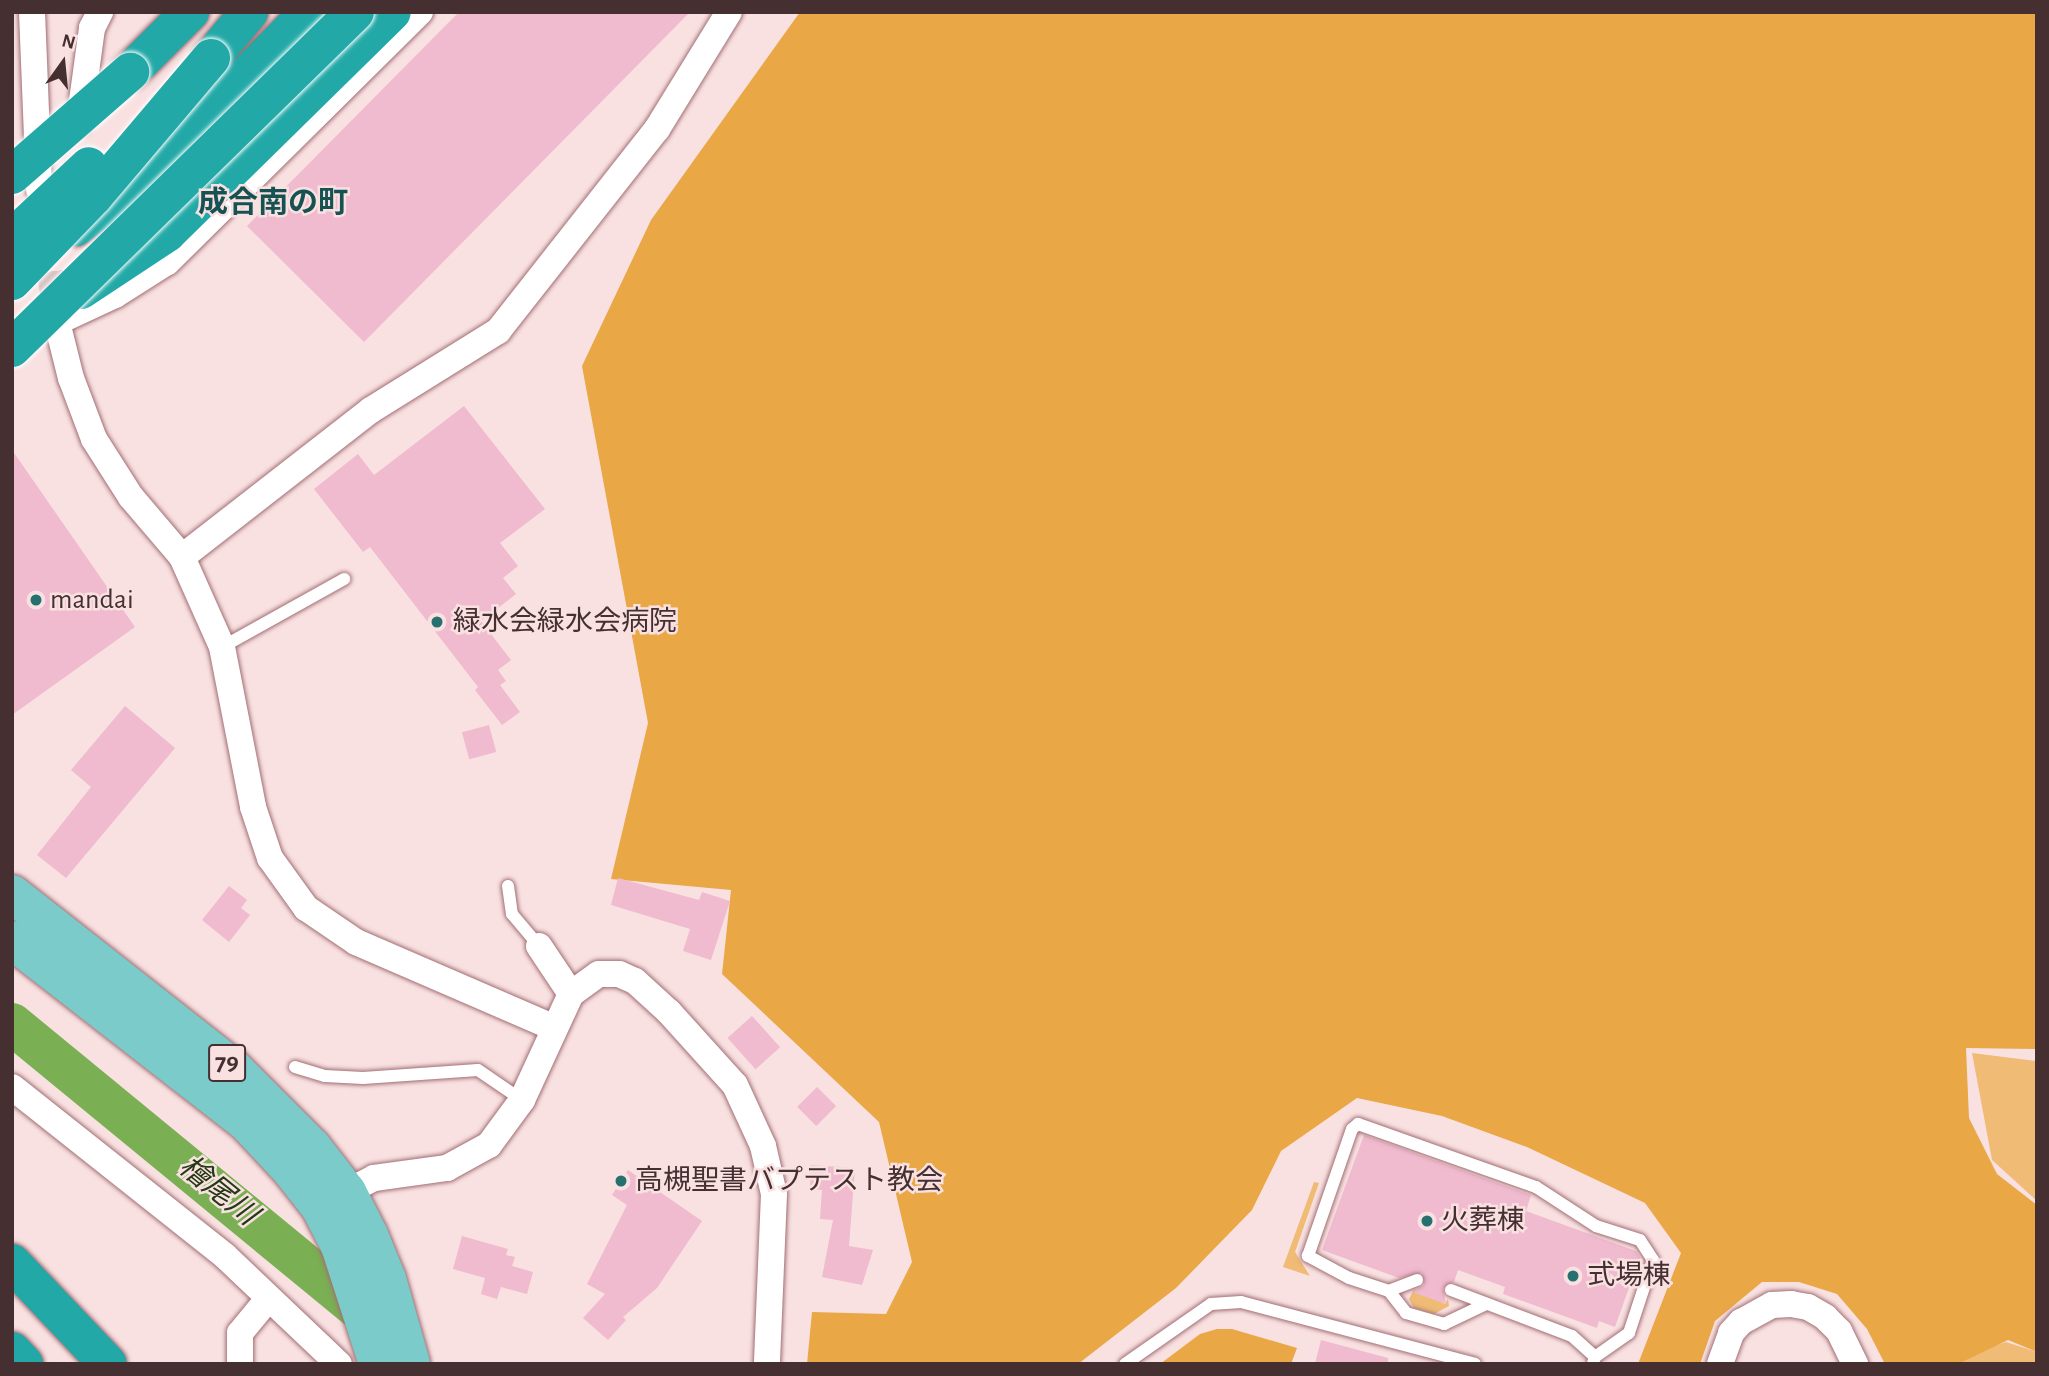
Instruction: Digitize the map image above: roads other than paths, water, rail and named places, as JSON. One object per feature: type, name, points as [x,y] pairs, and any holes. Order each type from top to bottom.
[{"type":"highway","points":[[25,172],[190,12]]},
{"type":"highway","points":[[12,281],[94,196],[249,12]]},
{"type":"highway","points":[[12,268],[109,204],[155,168],[309,12]]},
{"type":"highway","points":[[12,348],[355,12]]},
{"type":"highway","points":[[12,322],[104,277],[167,233],[392,12]]},
{"type":"highway","points":[[12,238],[211,58]]},
{"type":"highway","points":[[12,1263],[108,1364]]},
{"type":"highway","points":[[12,1351],[24,1364]]},
{"type":"main road","name":"79","points":[[12,894],[233,1068],[277,1107],[333,1199],[387,1279],[411,1364]]},
{"type":"main road","name":"79","points":[[12,940],[248,1124],[333,1199],[340,1246],[379,1364]]},
{"type":"street","points":[[25,172],[32,12]]},
{"type":"street","points":[[25,172],[65,149],[78,130],[92,28],[100,12]]},
{"type":"street","points":[[420,12],[167,262],[115,295],[57,322],[71,378],[94,439],[131,497],[183,557],[222,647],[253,807],[270,858],[306,908],[356,942],[552,1027]]},
{"type":"street","points":[[183,557],[372,411],[498,331],[657,129],[729,12]]},
{"type":"street","points":[[539,946],[571,994]]},
{"type":"street","points":[[333,1199],[374,1178],[447,1168],[489,1145],[522,1100],[552,1027],[571,994],[599,974],[635,981],[735,1085],[764,1146],[774,1194],[767,1364]]},
{"type":"street","points":[[12,1087],[225,1256],[339,1364]]},
{"type":"street","points":[[240,1364],[240,1333],[268,1299]]},
{"type":"street","points":[[1720,1364],[1731,1334],[1741,1322],[1772,1305],[1791,1304],[1808,1307],[1825,1317],[1839,1331],[1855,1364]]},
{"type":"lane","points":[[222,647],[344,579]]},
{"type":"lane","points":[[508,886],[512,914],[539,946]]},
{"type":"lane","points":[[295,1067],[325,1076],[363,1078],[478,1070],[522,1100]]},
{"type":"lane","points":[[1451,1290],[1572,1336],[1594,1360],[1629,1333],[1653,1260],[1640,1240],[1596,1226],[1536,1187],[1358,1124],[1352,1129],[1308,1256],[1349,1278],[1389,1291],[1406,1313],[1444,1324],[1486,1304]]},
{"type":"lane","points":[[1389,1291],[1417,1280]]},
{"type":"lane","points":[[1125,1364],[1211,1304],[1241,1303],[1475,1364]]},
{"type":"waterway","name":"檜尾川","points":[[12,1024],[374,1321]]},
{"type":"tunnel","points":[[45,233],[56,316]]},
{"type":"place","name":"mandai","points":[[36,600]]},
{"type":"place","name":"緑水会緑水会病院","points":[[437,622]]},
{"type":"place","name":"高槻聖書バプテスト教会","points":[[621,1181]]},
{"type":"place","name":"火葬棟","points":[[1427,1221]]},
{"type":"place","name":"式場棟","points":[[1573,1276]]},
{"type":"district","name":"成合南の町","points":[[273,203]]}]
